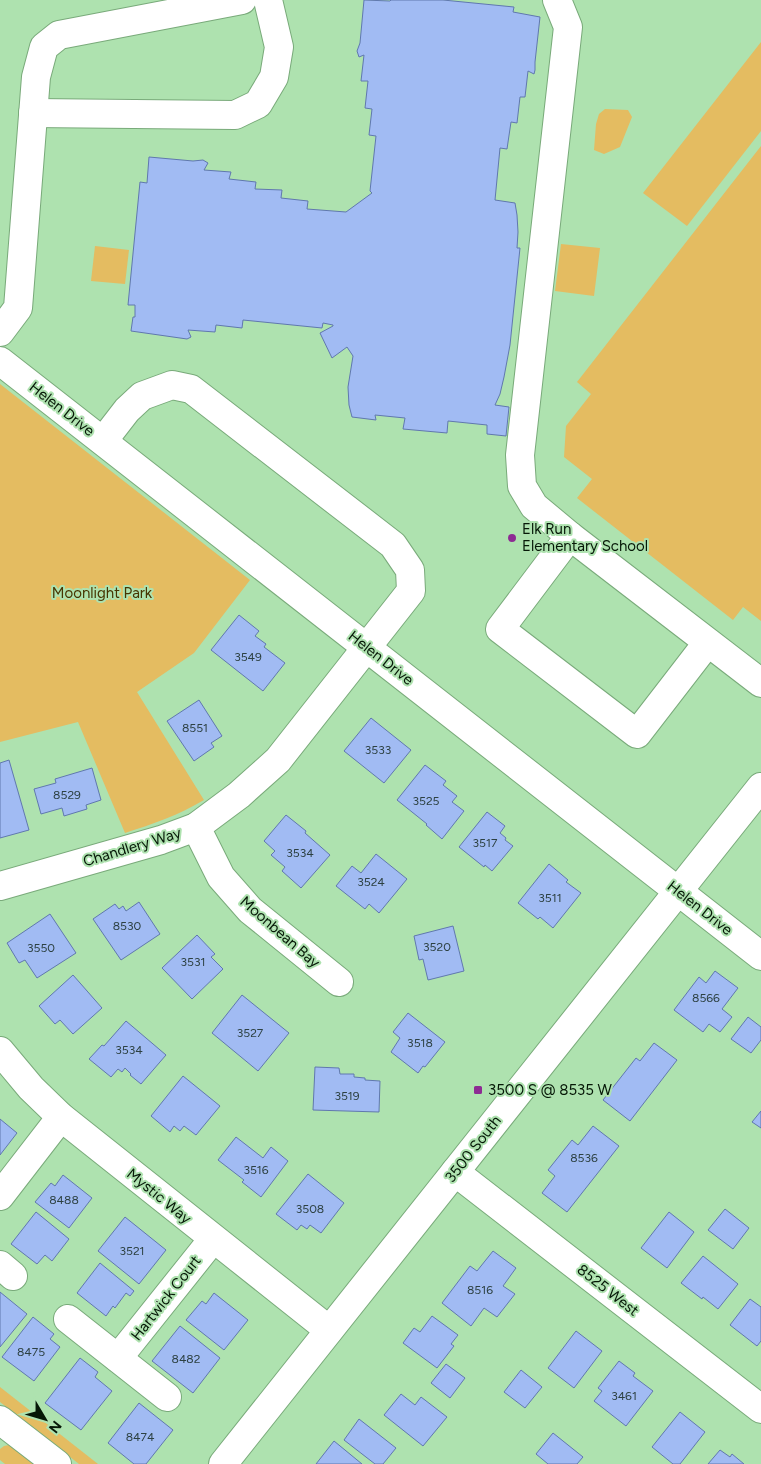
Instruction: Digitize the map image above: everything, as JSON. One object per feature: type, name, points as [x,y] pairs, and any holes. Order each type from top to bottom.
[{"type":"street","points":[[0,332],[18,308],[36,77],[44,47],[59,35],[242,0]]},
{"type":"street","points":[[33,113],[235,115],[258,104],[274,78],[279,47],[268,0]]},
{"type":"street","points":[[558,0],[568,27],[520,455],[522,486],[534,506],[570,536],[761,682]]},
{"type":"street","name":"Helen Drive","points":[[0,361],[761,956]]},
{"type":"street","name":"Chandlery Way","points":[[0,886],[162,840],[196,827],[238,795],[278,760],[411,591],[410,570],[393,545],[191,389],[172,385],[142,396],[127,410],[102,441]]},
{"type":"street","points":[[570,536],[500,629],[545,664],[637,734],[708,642]]},
{"type":"street","name":"3500 South","points":[[223,1464],[761,787]]},
{"type":"street","name":"Moonbean Bay","points":[[196,827],[222,877],[250,910],[339,982]]},
{"type":"street","name":"Mystic Way","points":[[0,1051],[31,1088],[61,1117],[329,1330]]},
{"type":"street","points":[[0,1196],[61,1117]]},
{"type":"street","name":"8525 West","points":[[455,1172],[761,1409]]},
{"type":"street","name":"Hartwick Court","points":[[118,1358],[213,1238]]},
{"type":"street","points":[[68,1319],[167,1397]]},
{"type":"street","points":[[0,1420],[57,1464]]},
{"type":"green space","points":[[761,42],[761,131],[687,226],[643,193]]},
{"type":"green space","points":[[605,109],[628,110],[632,117],[620,147],[604,154],[594,150],[596,124],[599,114]]},
{"type":"green space","points":[[761,146],[761,621],[743,607],[733,620],[577,498],[592,479],[564,457],[566,426],[591,394],[577,382]]},
{"type":"green space","points":[[561,244],[600,248],[594,296],[555,291]]},
{"type":"green space","points":[[95,246],[129,250],[125,284],[91,281]]},
{"type":"green space","name":"Moonlight Park","points":[[0,384],[250,580],[194,653],[137,692],[204,800],[166,819],[125,833],[78,722],[0,742]]},
{"type":"green space","points":[[0,1387],[98,1464],[79,1464],[0,1402]]},
{"type":"green space","points":[[11,1445],[35,1464],[5,1464],[0,1460],[0,1449]]},
{"type":"building","points":[[364,0],[443,0],[514,7],[513,12],[540,17],[535,70],[534,74],[528,71],[525,97],[520,97],[517,123],[511,122],[507,149],[500,148],[495,200],[515,203],[518,232],[517,248],[520,248],[510,345],[500,394],[495,405],[509,407],[506,436],[487,434],[487,425],[448,421],[447,433],[403,429],[405,418],[375,415],[376,420],[352,417],[348,387],[353,356],[347,347],[332,358],[320,333],[333,325],[323,323],[322,328],[243,320],[242,328],[216,325],[215,332],[188,330],[191,337],[187,339],[131,331],[133,317],[135,317],[135,305],[128,305],[140,182],[147,183],[149,157],[193,161],[203,160],[208,163],[204,170],[231,172],[229,179],[256,182],[255,189],[282,190],[281,198],[308,201],[307,209],[346,212],[372,193],[370,191],[376,136],[369,135],[372,109],[365,108],[368,81],[361,81],[364,55],[359,57],[357,51],[360,43]]},
{"type":"building","points":[[239,615],[259,631],[255,636],[266,644],[264,647],[285,663],[263,691],[211,650]]},
{"type":"building","points":[[199,700],[222,736],[211,743],[214,747],[194,761],[167,721]]},
{"type":"building","points":[[371,718],[411,750],[384,783],[344,751]]},
{"type":"building","points":[[9,760],[29,830],[0,838],[0,763]]},
{"type":"building","points":[[425,765],[446,781],[443,785],[457,796],[452,802],[464,811],[442,839],[427,824],[397,800]]},
{"type":"building","points":[[92,768],[101,800],[86,805],[87,809],[64,816],[62,808],[41,814],[34,789],[56,783],[55,779]]},
{"type":"building","points":[[487,812],[505,826],[500,833],[513,846],[492,871],[459,847]]},
{"type":"building","points":[[286,815],[306,831],[305,833],[330,855],[301,888],[282,871],[285,867],[271,855],[275,851],[264,841]]},
{"type":"building","points":[[376,854],[407,879],[379,913],[369,904],[365,909],[336,886],[352,866],[361,873]]},
{"type":"building","points":[[549,864],[568,880],[566,882],[581,893],[553,928],[518,903]]},
{"type":"building","points":[[139,902],[160,934],[121,960],[93,919],[115,904],[119,909],[123,906],[126,911]]},
{"type":"building","points":[[50,914],[76,953],[37,978],[25,960],[19,963],[7,943]]},
{"type":"building","points":[[453,926],[464,971],[428,980],[423,959],[419,960],[414,936]]},
{"type":"building","points":[[197,935],[215,954],[211,957],[223,969],[192,999],[162,968]]},
{"type":"building","points":[[715,971],[738,988],[722,1009],[732,1017],[720,1032],[709,1024],[703,1032],[674,1010],[699,977],[706,983]]},
{"type":"building","points":[[73,975],[102,1008],[73,1034],[60,1020],[55,1024],[39,1006]]},
{"type":"building","points":[[242,995],[289,1033],[258,1071],[212,1033]]},
{"type":"building","points":[[408,1013],[445,1042],[418,1073],[391,1052],[400,1038],[393,1032]]},
{"type":"building","points":[[748,1017],[761,1027],[761,1040],[751,1053],[731,1039]]},
{"type":"building","points":[[126,1021],[166,1055],[141,1084],[125,1068],[122,1072],[118,1069],[111,1077],[89,1059],[102,1045],[104,1046]]},
{"type":"building","points":[[654,1043],[677,1060],[630,1121],[603,1100],[636,1058],[640,1061]]},
{"type":"building","points":[[315,1067],[339,1068],[340,1074],[354,1074],[354,1077],[365,1078],[365,1080],[380,1081],[379,1112],[313,1110]]},
{"type":"building","points":[[183,1076],[220,1106],[196,1135],[184,1126],[180,1131],[174,1126],[170,1132],[151,1116]]},
{"type":"building","points":[[761,1111],[761,1128],[752,1122]]},
{"type":"building","points":[[0,1119],[17,1133],[0,1155]]},
{"type":"building","points":[[593,1126],[619,1146],[567,1212],[542,1193],[555,1176],[548,1170],[572,1140],[578,1145]]},
{"type":"building","points":[[236,1137],[263,1158],[271,1147],[288,1161],[261,1197],[242,1182],[244,1180],[218,1160]]},
{"type":"building","points":[[308,1174],[344,1203],[321,1233],[310,1225],[307,1229],[301,1225],[297,1230],[276,1214]]},
{"type":"building","points":[[63,1175],[92,1198],[69,1228],[35,1202],[51,1183],[55,1186]]},
{"type":"building","points":[[725,1209],[749,1228],[733,1249],[708,1230]]},
{"type":"building","points":[[36,1212],[69,1239],[52,1261],[45,1255],[37,1264],[11,1244]]},
{"type":"building","points":[[669,1212],[694,1232],[667,1268],[641,1248]]},
{"type":"building","points":[[125,1217],[166,1250],[139,1284],[98,1251]]},
{"type":"building","points":[[493,1251],[516,1268],[503,1286],[515,1294],[497,1317],[484,1308],[471,1326],[442,1303],[470,1266],[477,1271]]},
{"type":"building","points":[[703,1256],[738,1284],[718,1309],[681,1283]]},
{"type":"building","points":[[100,1263],[134,1291],[130,1296],[126,1293],[115,1308],[113,1306],[106,1316],[77,1293]]},
{"type":"building","points":[[0,1292],[27,1314],[0,1347]]},
{"type":"building","points":[[214,1293],[248,1320],[224,1350],[186,1320],[202,1301],[206,1304]]},
{"type":"building","points":[[750,1299],[761,1307],[761,1341],[757,1346],[730,1325]]},
{"type":"building","points":[[432,1316],[458,1335],[451,1344],[454,1346],[437,1368],[403,1343],[414,1328],[420,1332]]},
{"type":"building","points":[[33,1317],[54,1334],[50,1339],[60,1347],[34,1381],[2,1357]]},
{"type":"building","points":[[180,1326],[220,1358],[193,1393],[152,1361]]},
{"type":"building","points":[[576,1331],[602,1351],[574,1388],[548,1368]]},
{"type":"building","points":[[80,1358],[98,1372],[95,1377],[112,1391],[81,1430],[45,1403]]},
{"type":"building","points":[[619,1361],[635,1373],[633,1376],[653,1391],[626,1426],[594,1401],[602,1391],[598,1388]]},
{"type":"building","points":[[446,1364],[465,1378],[450,1398],[431,1383]]},
{"type":"building","points":[[521,1370],[542,1387],[525,1408],[504,1392]]},
{"type":"building","points":[[401,1394],[415,1405],[421,1397],[447,1417],[423,1446],[384,1415]]},
{"type":"building","points":[[139,1403],[173,1430],[146,1464],[134,1464],[108,1443]]},
{"type":"building","points":[[680,1412],[705,1432],[680,1464],[673,1464],[652,1447]]},
{"type":"building","points":[[359,1419],[396,1448],[383,1464],[375,1464],[344,1440]]},
{"type":"building","points":[[553,1433],[583,1457],[577,1464],[548,1464],[536,1454]]},
{"type":"building","points":[[334,1441],[362,1464],[316,1464]]},
{"type":"building","points":[[720,1450],[730,1457],[732,1454],[744,1464],[708,1464]]},
{"type":"place","name":"Elk Run Elementary School","points":[[512,538]]},
{"type":"place","name":"3500 S @ 8535 W","points":[[478,1090]]}]
